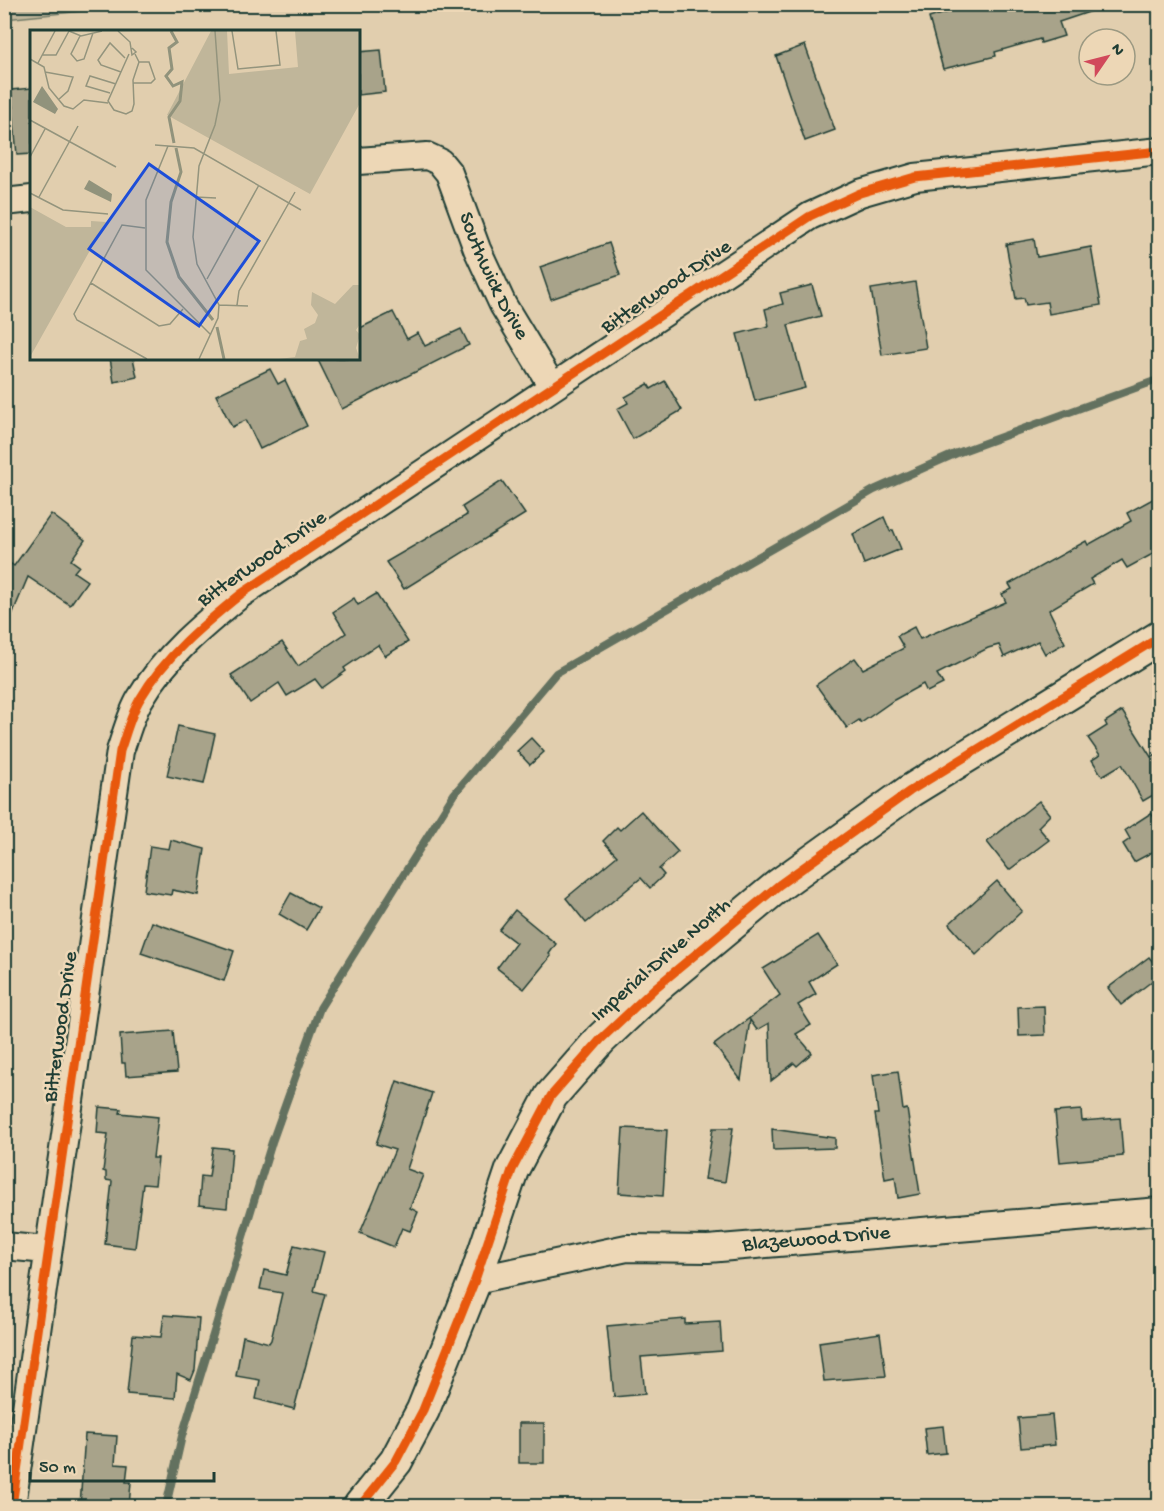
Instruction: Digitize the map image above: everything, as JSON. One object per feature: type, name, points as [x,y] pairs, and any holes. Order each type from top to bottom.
[{"type":"street","name":"Bitterwood Drive","points":[[12,1506],[120,751],[138,701],[165,663],[196,630],[241,594],[810,216],[860,193],[915,177],[1160,151]]},
{"type":"street","name":"Southwick Drive","points":[[360,161],[427,156],[440,162],[449,173],[477,249],[503,305],[552,386]]},
{"type":"street","points":[[4,202],[30,199]]},
{"type":"street","name":"Imperial Drive North","points":[[360,1506],[396,1461],[423,1410],[475,1280],[512,1170],[551,1096],[601,1039],[655,988],[779,885],[920,785],[1156,646]]},
{"type":"street","name":"Blazewood Drive","points":[[475,1280],[627,1248],[708,1249],[1160,1211]]},
{"type":"street","points":[[4,1246],[47,1250]]},
{"type":"shaded area","points":[[5,4],[141,4],[141,5],[5,19]]},
{"type":"building","points":[[975,4],[1100,4],[1101,8],[1059,22],[1064,36],[1041,43],[1040,39],[995,52],[996,56],[943,69],[929,18]]},
{"type":"building","points":[[805,45],[835,130],[805,141],[776,56]]},
{"type":"building","points":[[381,50],[385,92],[360,95],[360,52]]},
{"type":"building","points":[[30,88],[30,154],[17,155],[11,90]]},
{"type":"building","points":[[1034,239],[1037,257],[1091,247],[1101,305],[1049,314],[1047,302],[1026,305],[1024,298],[1016,299],[1006,244]]},
{"type":"building","points":[[609,243],[620,275],[551,299],[540,267]]},
{"type":"building","points":[[915,282],[926,348],[882,355],[871,289]]},
{"type":"building","points":[[812,285],[821,316],[788,325],[805,388],[755,401],[737,334],[769,326],[765,309],[783,304],[780,293]]},
{"type":"building","points":[[393,312],[407,339],[418,333],[425,346],[461,329],[469,345],[342,409],[318,360],[360,360],[360,328]]},
{"type":"building","points":[[110,360],[133,360],[137,377],[114,382]]},
{"type":"building","points":[[270,369],[278,384],[285,380],[307,426],[260,449],[246,420],[232,427],[216,395]]},
{"type":"building","points":[[665,381],[682,410],[633,439],[617,409],[628,403],[625,397],[648,384],[651,389]]},
{"type":"building","points":[[502,481],[525,514],[404,589],[386,562],[467,515],[462,507]]},
{"type":"building","points":[[1160,495],[1160,550],[1127,568],[1122,560],[1090,579],[1093,584],[1049,610],[1065,643],[1045,654],[1038,641],[1004,657],[999,645],[988,648],[937,674],[943,684],[927,692],[923,684],[894,700],[861,723],[859,720],[847,728],[816,685],[855,658],[863,669],[904,648],[897,636],[914,627],[920,639],[1006,602],[1002,594],[1012,589],[1009,584],[1086,541],[1088,545],[1131,521],[1127,513]]},
{"type":"building","points":[[51,514],[85,540],[71,560],[79,566],[74,572],[87,581],[70,605],[28,577],[4,634],[4,559],[14,566]]},
{"type":"building","points":[[884,517],[890,531],[893,530],[901,549],[864,564],[853,534]]},
{"type":"building","points":[[376,594],[408,642],[385,656],[378,645],[344,668],[346,671],[322,688],[315,679],[287,696],[279,683],[250,703],[231,675],[282,642],[298,666],[346,633],[333,612],[354,598],[358,605]]},
{"type":"building","points":[[1122,711],[1151,757],[1160,752],[1160,791],[1143,801],[1122,764],[1102,776],[1092,760],[1100,755],[1088,738],[1107,726],[1105,722]]},
{"type":"building","points":[[178,726],[215,734],[204,784],[167,776]]},
{"type":"building","points":[[531,738],[544,752],[530,765],[517,751]]},
{"type":"building","points":[[1039,801],[1050,815],[1038,827],[1049,840],[1009,870],[987,842]]},
{"type":"building","points":[[641,811],[678,852],[659,869],[664,875],[650,888],[641,878],[586,923],[566,898],[617,856],[603,841],[617,827],[620,830]]},
{"type":"building","points":[[1151,813],[1160,826],[1160,848],[1134,862],[1123,844],[1130,839],[1125,830]]},
{"type":"building","points":[[171,840],[205,849],[198,895],[172,890],[171,895],[144,891],[150,846],[169,849]]},
{"type":"building","points":[[997,881],[1022,911],[976,955],[949,924]]},
{"type":"building","points":[[291,893],[319,908],[306,930],[279,914]]},
{"type":"building","points":[[515,910],[556,944],[549,954],[551,956],[524,989],[497,968],[516,943],[499,930]]},
{"type":"building","points":[[152,922],[234,951],[224,981],[141,953]]},
{"type":"building","points":[[818,935],[837,964],[809,982],[816,994],[798,1005],[811,1025],[796,1034],[812,1053],[797,1066],[794,1063],[771,1081],[769,1023],[757,1030],[750,1020],[741,1080],[714,1045],[780,995],[763,969]]},
{"type":"building","points":[[1149,957],[1160,971],[1160,975],[1121,1005],[1108,988]]},
{"type":"building","points":[[1044,1006],[1045,1035],[1019,1036],[1018,1007]]},
{"type":"building","points":[[173,1031],[177,1072],[126,1076],[125,1063],[122,1063],[120,1035]]},
{"type":"building","points":[[898,1071],[903,1110],[907,1109],[920,1194],[898,1198],[895,1177],[885,1179],[875,1114],[878,1114],[873,1075]]},
{"type":"building","points":[[397,1081],[432,1093],[407,1169],[423,1175],[410,1208],[418,1212],[410,1231],[402,1228],[394,1247],[360,1233],[395,1150],[376,1144]]},
{"type":"building","points":[[99,1107],[121,1109],[120,1113],[158,1117],[153,1158],[158,1158],[155,1185],[143,1184],[135,1248],[105,1244],[112,1181],[106,1180],[106,1172],[103,1171],[108,1134],[97,1133]]},
{"type":"building","points":[[1081,1110],[1082,1121],[1120,1118],[1123,1156],[1060,1162],[1055,1112]]},
{"type":"building","points":[[623,1128],[667,1130],[663,1196],[619,1193]]},
{"type":"building","points":[[713,1128],[733,1128],[725,1182],[705,1179]]},
{"type":"building","points":[[772,1129],[835,1138],[835,1148],[773,1150]]},
{"type":"building","points":[[213,1147],[232,1149],[227,1208],[199,1205],[201,1176],[209,1177]]},
{"type":"building","points":[[294,1245],[324,1252],[314,1291],[325,1294],[294,1409],[256,1399],[260,1380],[236,1376],[243,1336],[269,1343],[271,1340],[282,1293],[260,1289],[264,1270],[286,1275]]},
{"type":"building","points":[[164,1315],[199,1318],[195,1370],[191,1380],[177,1374],[175,1398],[127,1394],[133,1335],[161,1337]]},
{"type":"building","points":[[685,1319],[685,1324],[720,1322],[722,1351],[641,1357],[645,1394],[614,1397],[607,1326]]},
{"type":"building","points":[[880,1333],[886,1376],[824,1381],[819,1342]]},
{"type":"building","points":[[1052,1415],[1055,1445],[1021,1448],[1018,1418]]},
{"type":"building","points":[[519,1423],[544,1423],[544,1463],[519,1463]]},
{"type":"building","points":[[943,1426],[946,1453],[927,1455],[924,1428]]},
{"type":"building","points":[[85,1434],[117,1436],[115,1464],[128,1465],[126,1482],[131,1482],[129,1506],[80,1506]]},
{"type":"waterway","points":[[166,1506],[182,1436],[272,1142],[320,1008],[454,794],[556,673],[874,490],[957,453],[1160,379]]},
{"type":"cycle path","points":[[12,1506],[120,751],[137,705],[161,669],[199,630],[241,594],[810,216],[860,193],[915,177],[1160,151]]},
{"type":"cycle path","points":[[360,1506],[396,1461],[423,1410],[475,1280],[512,1170],[551,1096],[601,1039],[655,988],[779,885],[910,791],[1160,637]]}]
